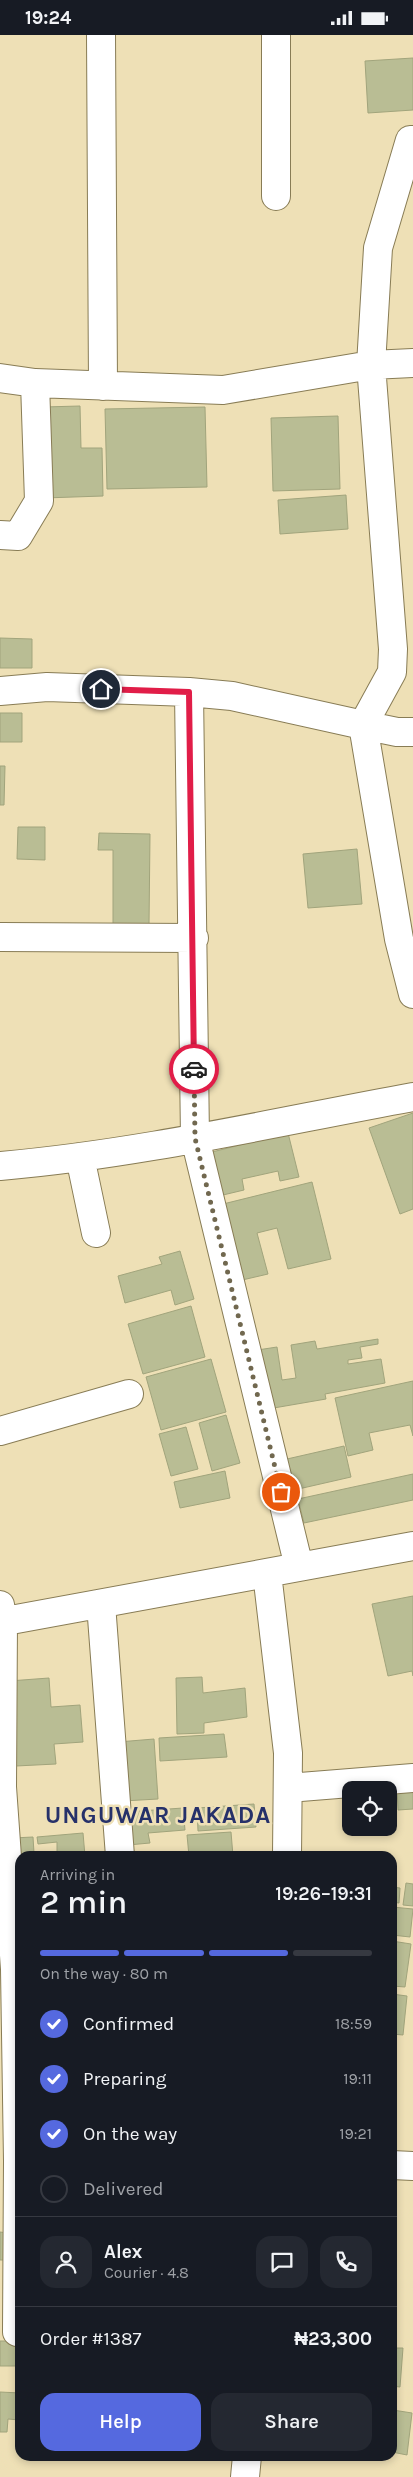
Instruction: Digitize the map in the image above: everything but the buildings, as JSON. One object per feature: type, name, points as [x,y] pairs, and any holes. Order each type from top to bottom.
[{"type":"street","points":[[101,35],[103,386]]},
{"type":"street","points":[[276,35],[276,196]]},
{"type":"street","points":[[413,140],[410,140],[378,248],[371,365],[394,649],[392,672],[363,725],[399,939],[413,994]]},
{"type":"street","points":[[0,378],[35,383],[223,390],[371,365],[413,363]]},
{"type":"street","points":[[0,535],[18,536],[39,501],[35,383]]},
{"type":"street","points":[[0,691],[48,687],[189,692],[232,696],[397,732],[413,732]]},
{"type":"street","points":[[189,692],[194,938],[195,1138],[299,1567]]},
{"type":"street","points":[[0,937],[194,938]]},
{"type":"street","points":[[0,1166],[80,1157],[195,1138],[413,1097]]},
{"type":"street","points":[[80,1157],[96,1233]]},
{"type":"street","points":[[0,1431],[129,1394]]},
{"type":"street","points":[[15,1910],[2,1787],[1,1616],[101,1604],[413,1547]]},
{"type":"street","points":[[267,1573],[288,1753],[287,1851]]},
{"type":"street","points":[[101,1604],[120,1851]]},
{"type":"street","points":[[288,1788],[413,1778]]},
{"type":"street","points":[[397,2165],[413,2166]]},
{"type":"street","points":[[12,2332],[15,2242]]},
{"type":"street","points":[[245,2477],[247,2461]]},
{"type":"way so far","points":[[194,1069],[195,1138],[281,1492]]},
{"type":"district","name":"UNGUWAR JAKADA","points":[[158,1815]]},
{"type":"route","points":[[101,689],[189,692],[194,955],[194,1069]]}]
